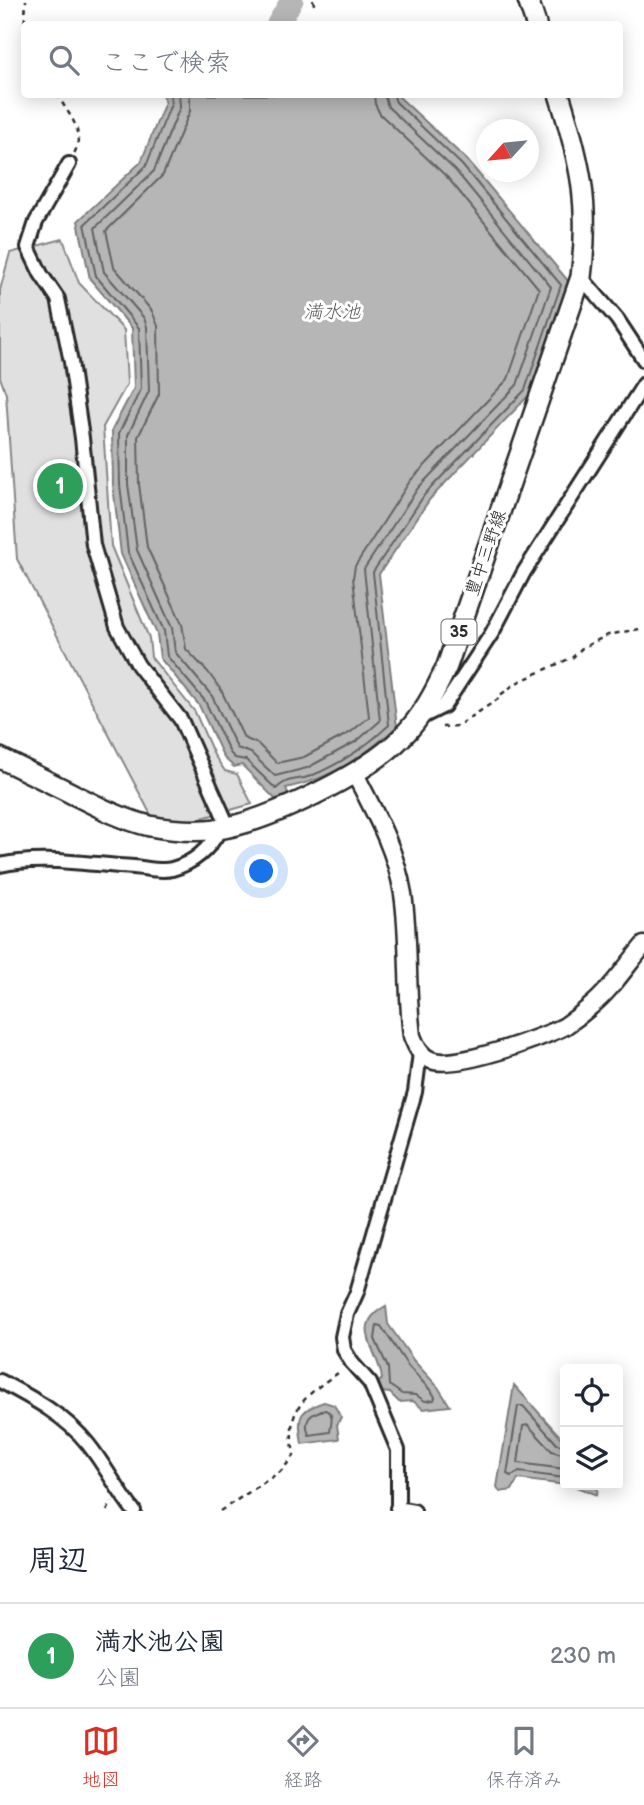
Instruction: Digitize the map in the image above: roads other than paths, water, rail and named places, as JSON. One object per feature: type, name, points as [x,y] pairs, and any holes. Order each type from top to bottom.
[{"type":"main road","points":[[528,0],[535,21]]},
{"type":"main road","name":"豊中三野線","points":[[0,758],[120,816],[148,825],[172,829],[224,828],[267,814],[355,774],[401,739],[433,695],[447,666],[581,277],[585,247],[584,196],[574,143],[560,98]]},
{"type":"street","points":[[0,866],[14,862],[55,862],[171,870],[200,856],[224,828],[181,720],[138,665],[117,627],[93,545],[80,425],[58,299],[41,274],[28,247],[36,222],[69,164]]},
{"type":"street","points":[[581,277],[617,319],[644,360]]},
{"type":"street","points":[[416,720],[444,706],[492,633],[524,572],[644,384]]},
{"type":"street","points":[[355,774],[394,857],[403,895],[412,1036],[420,1053],[429,1060],[441,1063],[458,1061],[537,1039],[567,1025],[594,1004],[644,945]]},
{"type":"street","points":[[414,1511],[398,1509],[398,1450],[370,1383],[344,1350],[342,1337],[415,1092],[420,1053]]},
{"type":"street","points":[[0,1381],[64,1419],[88,1444],[118,1492],[134,1511]]},
{"type":"water","name":"満水池","points":[[163,98],[400,98],[467,160],[476,171],[476,182],[485,182],[569,282],[531,393],[430,499],[379,574],[397,727],[346,765],[318,779],[286,788],[289,796],[275,799],[242,765],[234,767],[224,758],[199,705],[160,658],[157,634],[121,554],[113,485],[112,430],[134,388],[132,328],[90,279],[78,221],[141,162],[165,102]]},
{"type":"water","points":[[386,1306],[388,1324],[450,1406],[423,1409],[413,1401],[399,1402],[390,1393],[380,1392],[376,1385],[382,1379],[368,1331],[369,1322]]},
{"type":"water","points":[[514,1385],[560,1436],[560,1484],[518,1479],[512,1490],[500,1492],[497,1487]]},
{"type":"water","points":[[324,1402],[334,1405],[341,1417],[337,1425],[339,1439],[302,1444],[301,1416]]},
{"type":"water","points":[[584,1490],[598,1490],[597,1495]]},
{"type":"waterway","points":[[280,21],[292,0]]},
{"type":"place","name":"満水池公園","points":[[60,486]]}]
